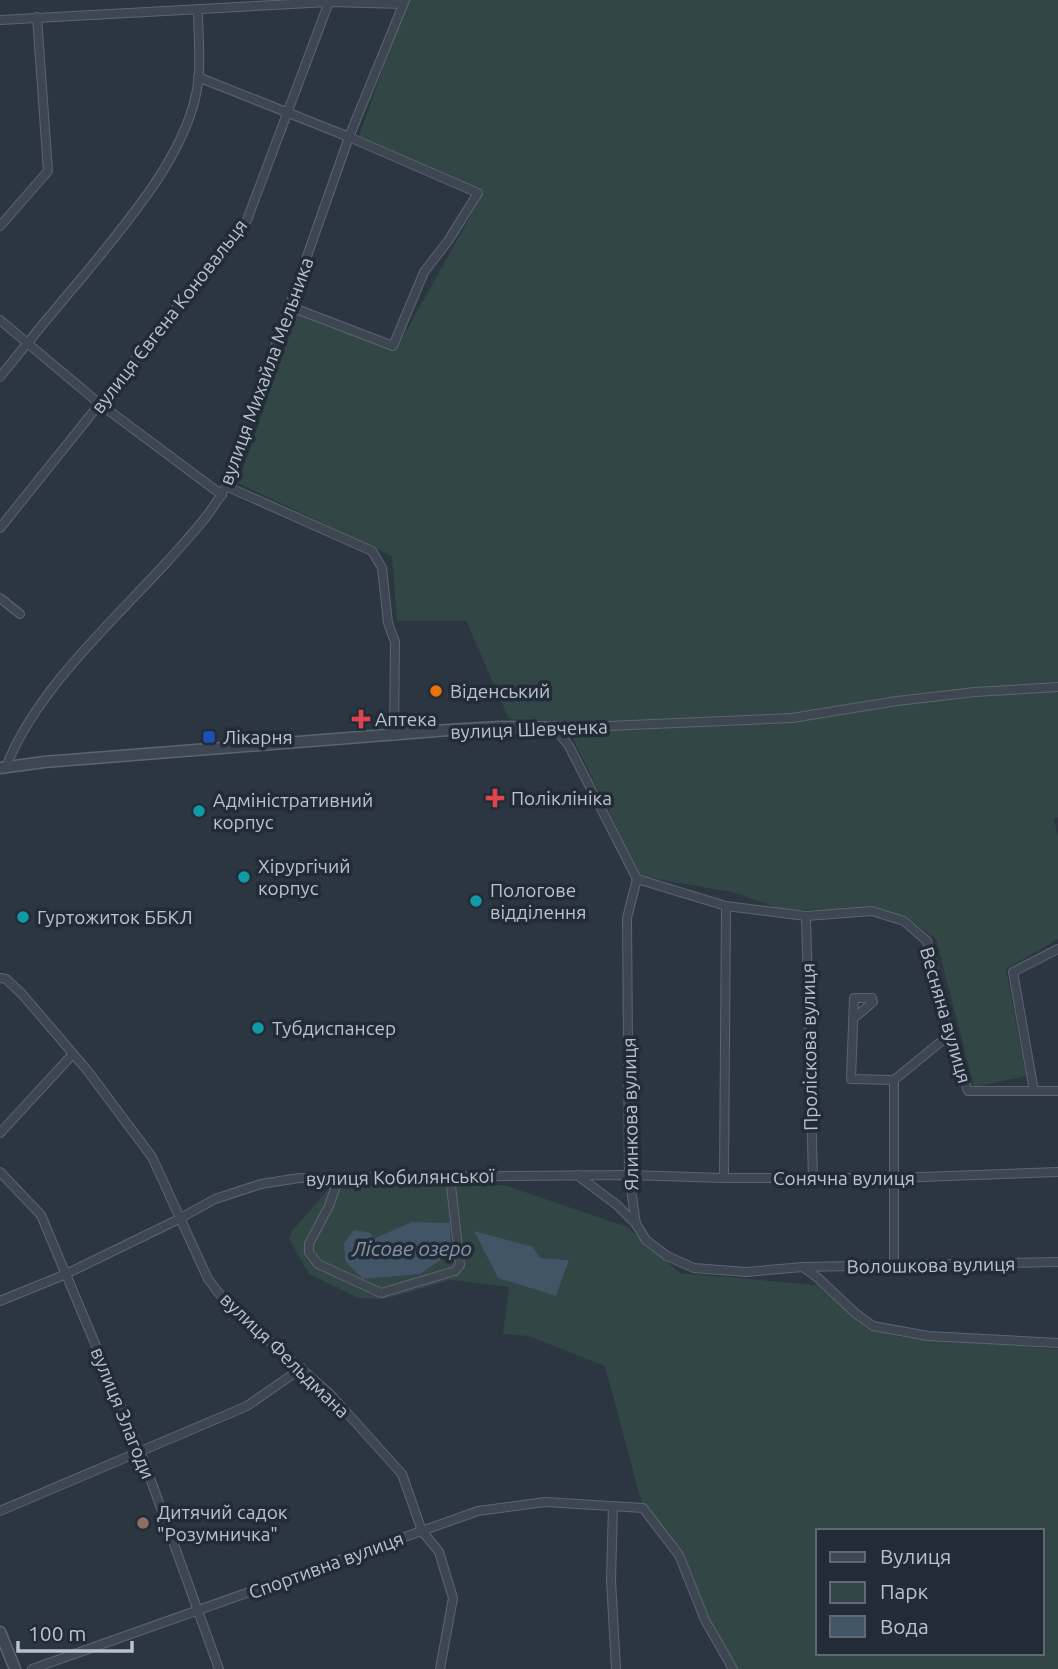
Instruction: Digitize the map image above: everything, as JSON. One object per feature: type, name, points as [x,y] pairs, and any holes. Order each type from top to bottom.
[{"type":"street","points":[[0,20],[329,2],[404,2]]},
{"type":"street","name":"вулиця Євгена Коновальця","points":[[0,528],[247,220],[329,2]]},
{"type":"street","name":"вулиця Михайла Мельника","points":[[3,767],[41,702],[200,526],[224,491],[349,137],[404,2]]},
{"type":"street","points":[[0,377],[157,182],[190,113],[198,77],[198,9]]},
{"type":"street","points":[[0,226],[48,171],[37,16]]},
{"type":"street","points":[[198,77],[288,111],[478,193],[448,241],[424,272],[393,346],[291,307]]},
{"type":"street","points":[[0,320],[100,404],[224,491],[372,551],[382,568],[388,623],[395,642],[394,736]]},
{"type":"street","points":[[0,598],[20,614]]},
{"type":"street","name":"вулиця Шевченка","points":[[3,767],[501,727],[558,728],[792,718],[897,701],[975,692],[1058,687]]},
{"type":"street","points":[[558,728],[637,879]]},
{"type":"street","name":"Весняна вулиця","points":[[637,879],[726,906],[806,916],[872,911],[904,921],[927,941],[949,1035],[968,1091],[1058,1091]]},
{"type":"street","name":"Ялинкова вулиця","points":[[636,1224],[629,1175],[627,918],[637,879]]},
{"type":"street","points":[[724,1178],[726,906]]},
{"type":"street","name":"Проліскова вулиця","points":[[806,916],[813,1178]]},
{"type":"street","points":[[1034,1091],[1013,972],[1058,949]]},
{"type":"street","name":"вулиця Фельдмана","points":[[0,978],[6,979],[22,994],[87,1070],[152,1157],[208,1279],[228,1304],[330,1394],[402,1474],[422,1531],[439,1552],[453,1598],[440,1669]]},
{"type":"street","points":[[854,1018],[851,1079],[894,1080],[949,1035]]},
{"type":"street","points":[[0,1133],[72,1055]]},
{"type":"street","points":[[894,1080],[894,1266]]},
{"type":"street","name":"вулиця Злагоди","points":[[0,1172],[41,1215],[141,1453],[219,1669]]},
{"type":"street","name":"Сонячна вулиця","points":[[629,1175],[893,1178],[1058,1172]]},
{"type":"street","points":[[577,1175],[617,1205],[636,1224],[646,1240],[667,1256],[695,1268],[746,1272],[803,1267],[855,1314],[873,1326],[928,1336],[1058,1343]]},
{"type":"street","name":"вулиця Кобилянської","points":[[0,1301],[66,1274],[215,1199],[261,1184],[299,1178],[339,1177],[629,1175]]},
{"type":"street","points":[[339,1177],[329,1206],[309,1244],[309,1252],[318,1264],[381,1293],[455,1271],[460,1265],[450,1177]]},
{"type":"street","name":"Волошкова вулиця","points":[[803,1267],[1058,1262]]},
{"type":"street","points":[[0,1511],[247,1406],[302,1368]]},
{"type":"street","name":"Спортивна вулиця","points":[[32,1669],[478,1511],[545,1502],[643,1508],[679,1555],[705,1620],[733,1669]]},
{"type":"street","points":[[613,1506],[611,1580],[616,1669]]},
{"type":"street","points":[[0,1633],[15,1669]]},
{"type":"green space","points":[[407,0],[1058,0],[1058,817],[1054,819],[1058,837],[1058,939],[1006,969],[1026,1076],[974,1087],[936,939],[906,916],[874,909],[783,910],[736,893],[641,876],[570,733],[571,723],[509,719],[466,621],[397,621],[392,556],[238,483],[297,313],[396,349],[484,192],[359,136]]},
{"type":"green space","points":[[411,1176],[507,1186],[627,1227],[680,1273],[817,1285],[866,1328],[902,1337],[1058,1349],[1058,1669],[733,1669],[705,1620],[679,1555],[643,1508],[605,1366],[528,1336],[503,1334],[509,1287],[450,1280],[386,1299],[358,1298],[309,1274],[289,1239],[292,1231],[339,1177]],"holes":[[[475,1231],[539,1258],[568,1260],[498,1278]]]},
{"type":"water","name":"Лісове озеро","points":[[412,1222],[450,1223],[451,1253],[420,1274],[363,1279],[345,1261],[344,1243],[354,1230],[371,1233],[373,1239]]},
{"type":"water","points":[[474,1231],[533,1247],[540,1258],[569,1260],[556,1296],[498,1278]]},
{"type":"place","name":"Віденський","points":[[436,691]]},
{"type":"place","name":"Аптека","points":[[361,719]]},
{"type":"place","name":"Лікарня","points":[[209,737]]},
{"type":"place","name":"Поліклініка","points":[[495,798]]},
{"type":"place","name":"Адміністративний корпус","points":[[199,811]]},
{"type":"place","name":"Хірургічий корпус","points":[[244,877]]},
{"type":"place","name":"Пологове відділення","points":[[476,901]]},
{"type":"place","name":"Гуртожиток ББКЛ","points":[[23,917]]},
{"type":"place","name":"Тубдиспансер","points":[[258,1028]]},
{"type":"place","name":"Дитячий садок \"Розумничка\"","points":[[143,1523]]}]
